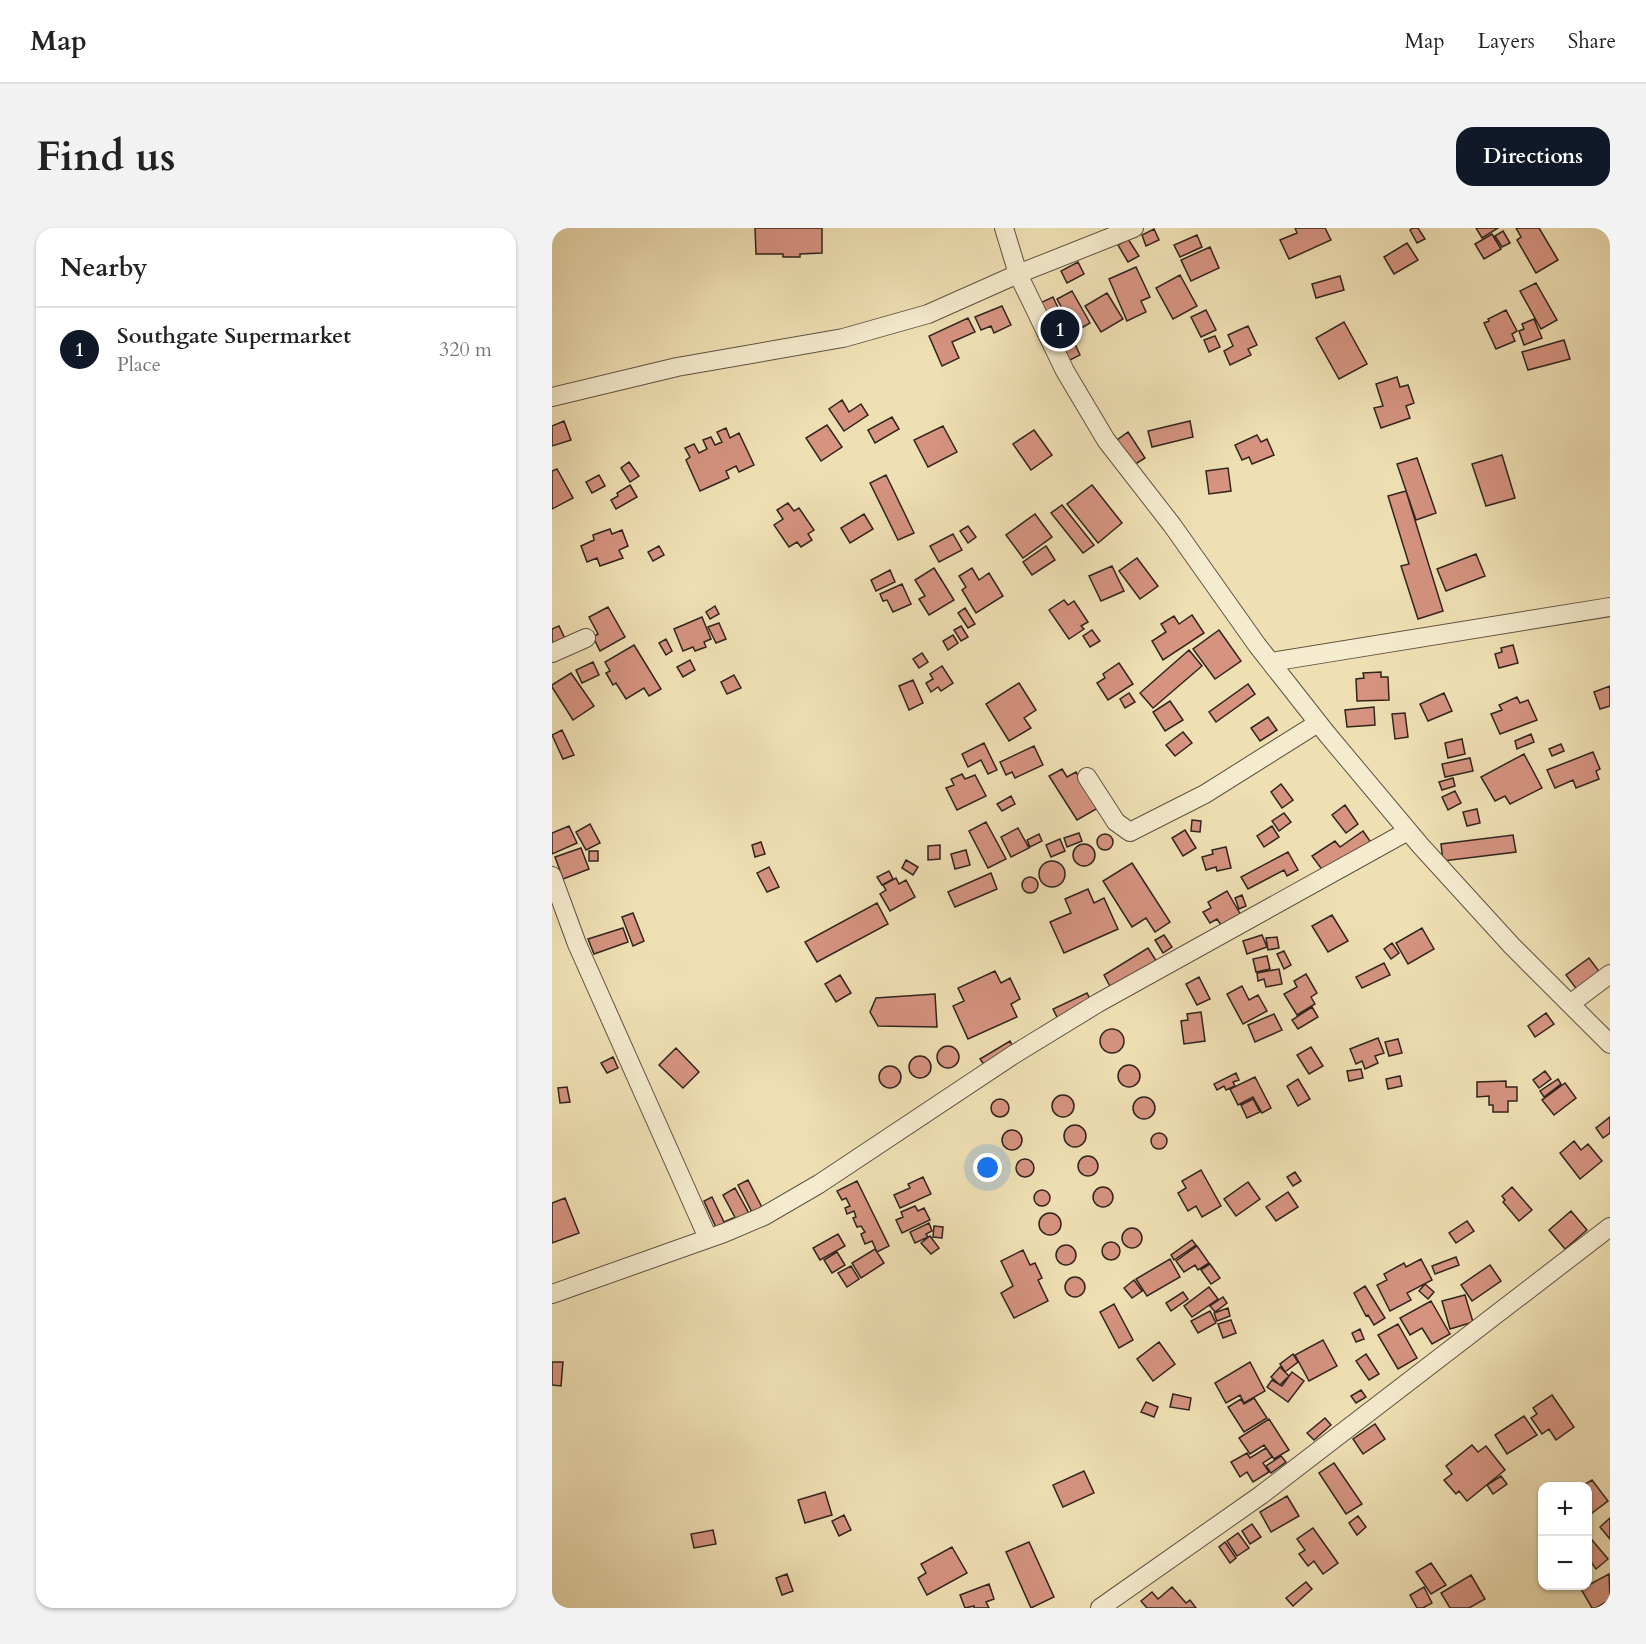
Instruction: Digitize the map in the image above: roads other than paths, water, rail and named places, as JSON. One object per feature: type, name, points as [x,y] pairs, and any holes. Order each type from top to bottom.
[{"type":"street","points":[[1004,228],[1017,274],[1065,371],[1106,440],[1172,525],[1318,723],[1408,831],[1512,946],[1610,1044]]},
{"type":"street","points":[[552,397],[677,367],[843,338],[928,314],[1017,274],[1134,228]]},
{"type":"street","points":[[1271,662],[1610,607]]},
{"type":"street","points":[[552,653],[586,638]]},
{"type":"street","points":[[1087,777],[1116,822],[1130,832],[1205,794],[1318,723]]},
{"type":"street","points":[[552,1294],[764,1216],[819,1184],[1013,1055],[1098,1003],[1408,831]]},
{"type":"street","points":[[552,876],[577,944],[708,1238]]},
{"type":"street","points":[[1570,1004],[1610,975]]},
{"type":"street","points":[[1100,1608],[1261,1496],[1610,1227]]},
{"type":"place","name":"Southgate Supermarket","points":[[1060,329]]}]
